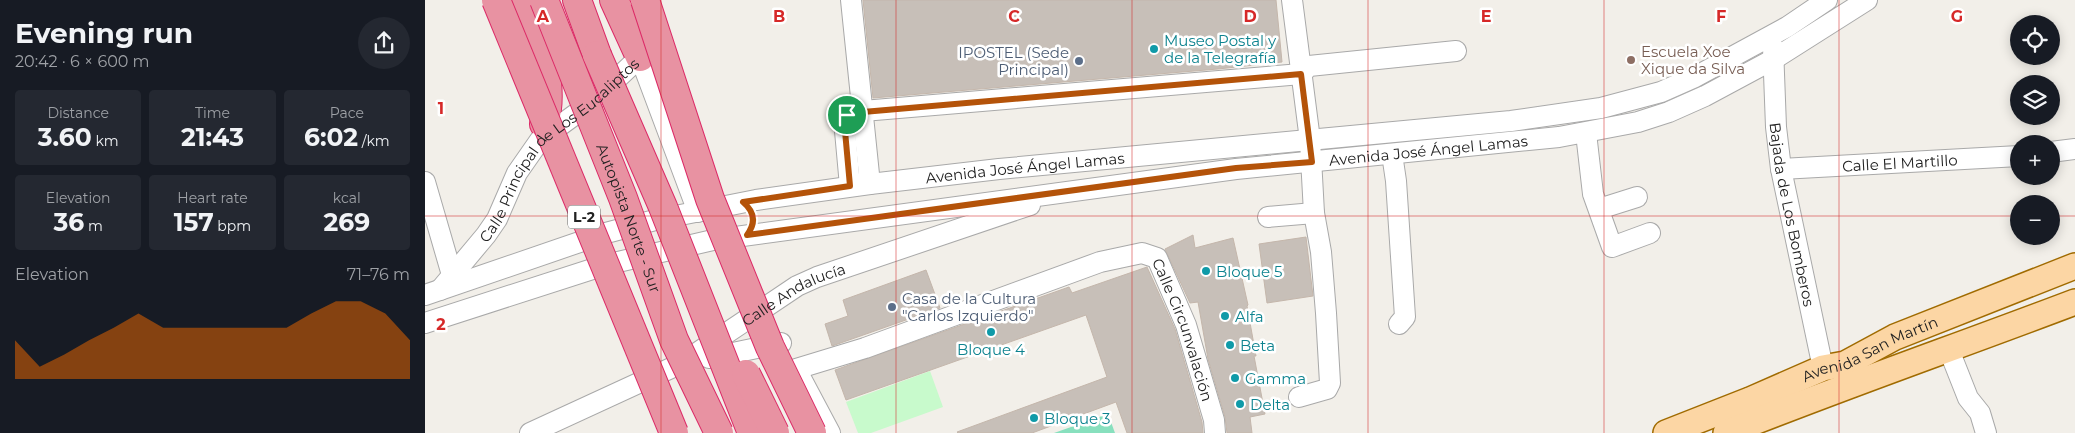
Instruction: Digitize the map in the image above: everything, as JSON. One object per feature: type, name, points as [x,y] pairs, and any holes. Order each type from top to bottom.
[{"type":"highway","name":"L-2","points":[[497,0],[674,433]]},
{"type":"highway","points":[[522,0],[541,50],[547,79],[548,110],[540,140]]},
{"type":"highway","name":"Autopista Norte - Sur","points":[[545,0],[623,198],[678,352],[719,433]]},
{"type":"highway","points":[[577,0],[597,55],[663,207],[752,433]]},
{"type":"highway","points":[[613,0],[640,57]]},
{"type":"highway","points":[[645,0],[710,199],[770,347],[813,433]]},
{"type":"highway","points":[[663,207],[775,433]]},
{"type":"highway","points":[[678,352],[668,359],[670,385],[693,433]]},
{"type":"main road","name":"Avenida San Martín","points":[[1726,433],[1756,418],[1834,366],[1895,338],[2075,266]]},
{"type":"main road","points":[[1837,390],[1929,346],[2075,284]]},
{"type":"main road","name":"Avenida San Martín","points":[[1666,433],[1756,418],[1837,390],[1929,346],[2075,302]]},
{"type":"main road","points":[[1834,366],[1929,346]]},
{"type":"street","name":"Calle Principal de Los Eucaliptos","points":[[439,287],[486,235],[497,219],[517,174],[540,140],[591,103],[640,57],[652,42],[651,0]]},
{"type":"street","points":[[851,0],[870,184]]},
{"type":"street","points":[[1291,0],[1310,140],[1313,213],[1321,252],[1330,384],[1327,389],[1299,397]]},
{"type":"street","name":"Avenida José Ángel Lamas","points":[[439,287],[655,220],[743,202],[850,186],[999,169],[1511,121],[1609,106],[1661,92],[1695,77],[1771,36],[1797,10],[1827,0]]},
{"type":"street","name":"Avenida José Ángel Lamas","points":[[425,324],[630,258],[704,241],[1236,168],[1514,142],[1586,133],[1638,122],[1669,112],[1705,96],[1774,59],[1867,0]]},
{"type":"street","points":[[1797,10],[1801,41]]},
{"type":"street","points":[[1771,36],[1774,59]]},
{"type":"street","points":[[850,186],[844,120],[847,115],[863,112],[1301,74],[1309,66],[1456,51]]},
{"type":"street","points":[[640,57],[698,212]]},
{"type":"street","name":"Bajada de Los Bomberos","points":[[1774,59],[1776,127],[1781,169],[1834,366]]},
{"type":"street","points":[[1586,133],[1593,194],[1612,248],[1650,233]]},
{"type":"street","points":[[2060,151],[2075,149]]},
{"type":"street","points":[[1392,154],[1396,181],[1405,317],[1399,324]]},
{"type":"street","name":"Calle El Martillo","points":[[1781,169],[2010,156]]},
{"type":"street","points":[[425,182],[439,287]]},
{"type":"street","name":"Calle Andalucía","points":[[530,433],[817,277],[1073,190]]},
{"type":"street","points":[[1599,209],[1637,197]]},
{"type":"street","points":[[743,202],[749,207],[753,216],[753,223],[747,235]]},
{"type":"street","points":[[1268,218],[1313,213]]},
{"type":"street","name":"Calle Circunvalación","points":[[796,369],[865,348],[1100,262],[1143,253],[1157,258],[1185,325],[1213,420],[1215,433]]},
{"type":"street","points":[[678,352],[781,343],[830,433]]},
{"type":"street","points":[[1929,346],[1980,413],[1986,433]]},
{"type":"green space","points":[[930,371],[943,407],[871,433],[858,433],[846,402]]},
{"type":"green space","points":[[1108,414],[1115,433],[1054,433]]},
{"type":"building","points":[[863,0],[1276,0],[1282,62],[873,98]]},
{"type":"building","points":[[1193,235],[1195,248],[1233,238],[1248,305],[1256,356],[1254,356],[1265,414],[1250,417],[1252,433],[1227,433],[1225,417],[1208,359],[1198,302],[1190,303],[1165,249]]},
{"type":"building","points":[[1306,237],[1313,296],[1267,303],[1259,244]]},
{"type":"building","points":[[1147,267],[1175,329],[1202,422],[1203,433],[1127,433],[1116,402],[1032,433],[957,432],[1107,377],[1086,315],[846,400],[835,370],[1069,287],[1072,293]]},
{"type":"building","name":"Casa de la Cultura \"Carlos Izquierdo\"","points":[[926,270],[940,308],[832,346],[825,324],[848,316],[843,300]]},
{"type":"place","name":"Museo Postal y de la Telegrafía","points":[[1154,49]]},
{"type":"place","name":"Escuela Xoe Xique da Silva","points":[[1631,60]]},
{"type":"place","name":"IPOSTEL (Sede Principal)","points":[[1079,61]]},
{"type":"place","name":"Bloque 5","points":[[1206,271]]},
{"type":"place","name":"Casa de la Cultura \"Carlos Izquierdo\"","points":[[892,307]]},
{"type":"place","name":"Alfa","points":[[1225,316]]},
{"type":"place","name":"Bloque 4","points":[[991,332]]},
{"type":"place","name":"Beta","points":[[1230,345]]},
{"type":"place","name":"Gamma","points":[[1235,378]]},
{"type":"place","name":"Delta","points":[[1240,404]]},
{"type":"place","name":"Bloque 3","points":[[1034,418]]},
{"type":"route","points":[[1301,74],[1312,162],[1236,168],[747,235],[753,223],[753,216],[749,207],[743,202],[850,186],[844,120],[847,115],[863,112],[1301,74]]}]
